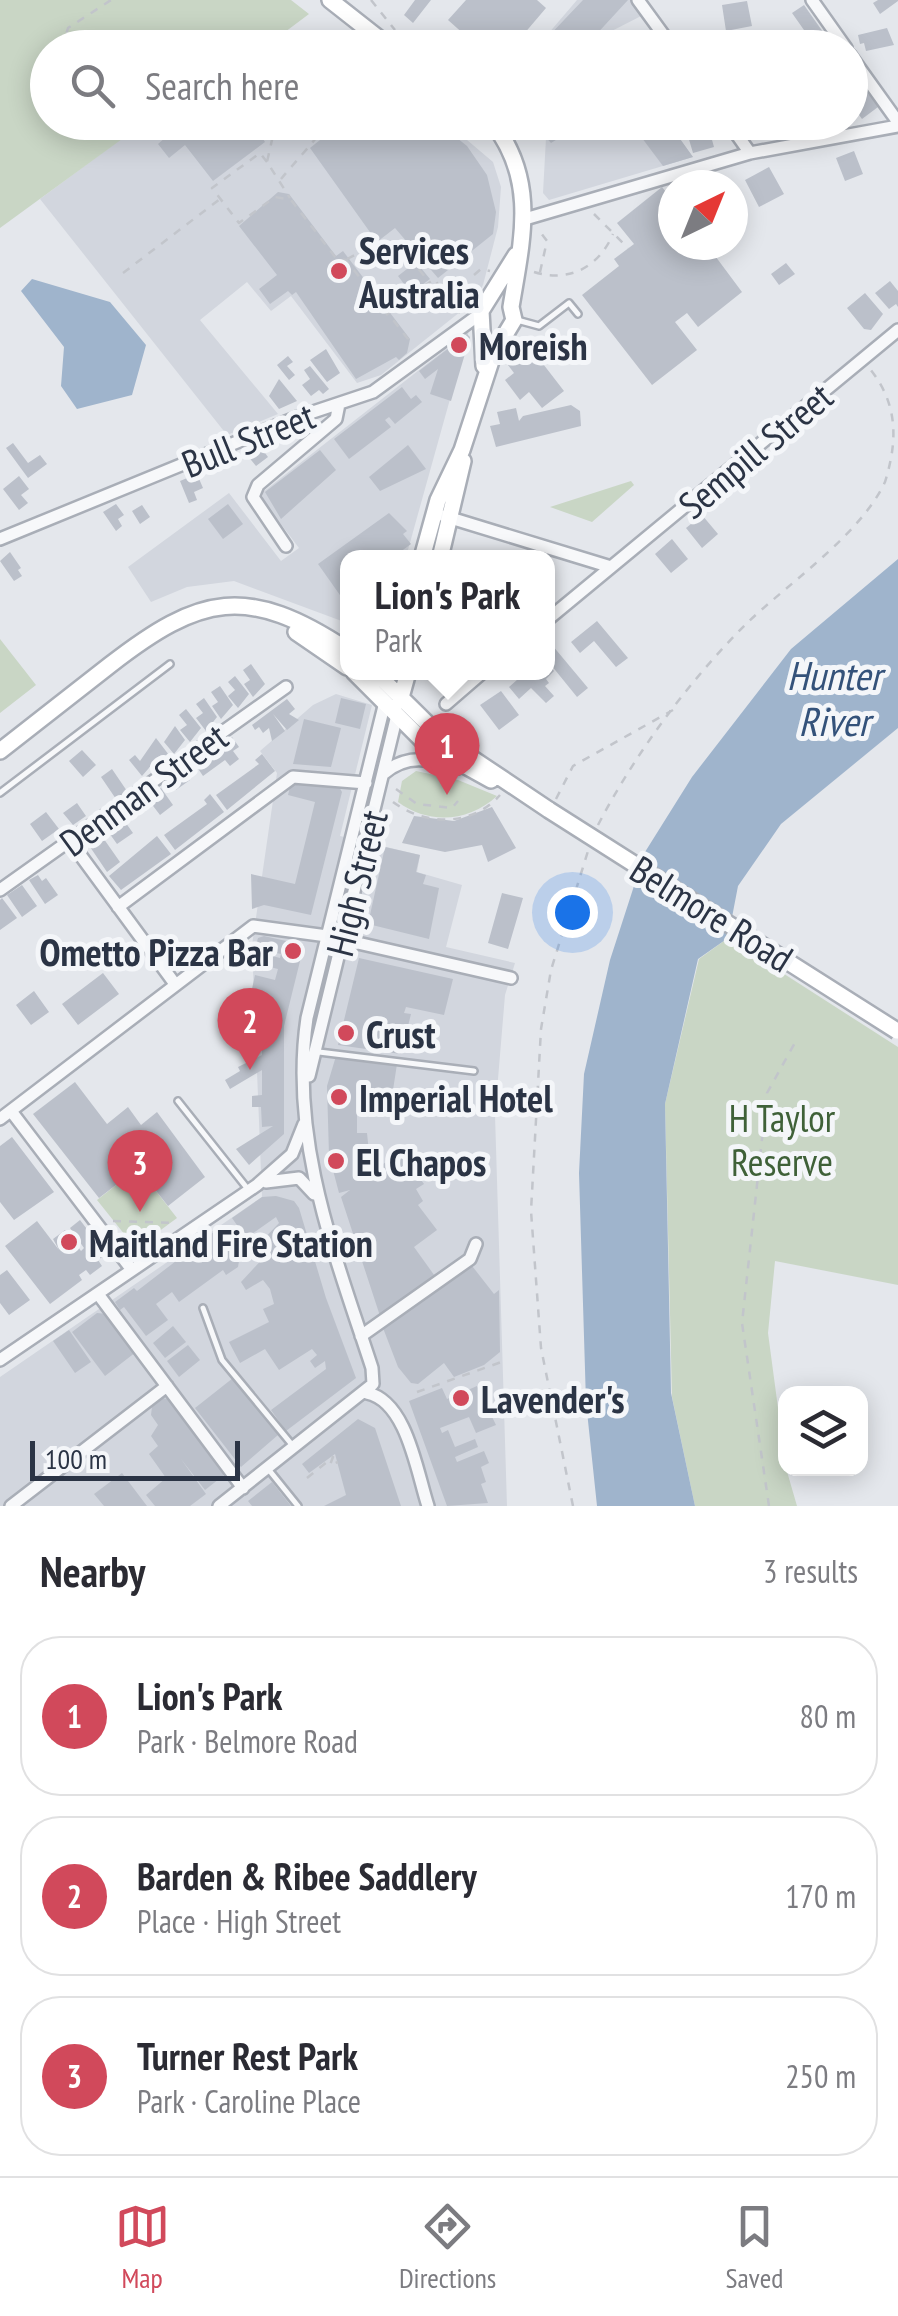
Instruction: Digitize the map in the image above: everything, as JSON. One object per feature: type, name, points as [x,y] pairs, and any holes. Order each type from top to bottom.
[{"type":"main road","points":[[330,0],[369,30]]},
{"type":"main road","points":[[426,550],[443,516],[483,380],[510,320],[526,219],[515,158],[504,140]]},
{"type":"main road","points":[[483,380],[483,315],[521,248]]},
{"type":"main road","points":[[483,315],[499,300],[510,320]]},
{"type":"main road","points":[[483,315],[492,333],[510,320]]},
{"type":"main road","points":[[441,550],[443,516]]},
{"type":"main road","points":[[0,751],[152,632],[201,609],[244,607],[313,624],[340,638]]},
{"type":"main road","points":[[201,609],[239,612],[276,623],[340,662]]},
{"type":"main road","points":[[282,616],[340,646]]},
{"type":"main road","name":"High Street","points":[[392,689],[396,714]]},
{"type":"main road","name":"Belmore Road","points":[[392,689],[443,740],[527,795]]},
{"type":"main road","name":"Belmore Road","points":[[396,714],[426,744],[468,770],[552,806],[898,1031]]},
{"type":"street","points":[[638,0],[659,30]]},
{"type":"street","points":[[812,0],[833,30]]},
{"type":"street","points":[[868,80],[898,124],[868,130]]},
{"type":"street","points":[[741,140],[750,152]]},
{"type":"street","points":[[526,219],[750,152],[813,140]]},
{"type":"street","name":"Bull Street","points":[[0,540],[373,392],[483,315]]},
{"type":"street","name":"Sempill Street","points":[[555,613],[898,330]]},
{"type":"street","points":[[286,546],[256,507],[253,496],[258,485],[336,419],[339,404]]},
{"type":"street","points":[[443,516],[554,550]]},
{"type":"street","points":[[555,550],[610,567]]},
{"type":"street","points":[[446,704],[474,680]]},
{"type":"street","name":"Denman Street","points":[[0,890],[286,687]]},
{"type":"street","name":"High Street","points":[[306,1094],[342,939],[366,783],[392,689]]},
{"type":"street","name":"High Street","points":[[367,1393],[373,1375],[319,1209],[306,1115],[304,1038],[328,936],[383,774],[396,714]]},
{"type":"street","points":[[383,774],[398,762],[417,758],[468,770]]},
{"type":"street","points":[[118,908],[293,776],[366,783]]},
{"type":"street","points":[[70,841],[175,984]]},
{"type":"street","points":[[132,1270],[5,1115],[252,926],[328,936],[511,978]]},
{"type":"street","points":[[0,1360],[253,1188],[292,1154],[306,1115]]},
{"type":"street","points":[[253,1188],[298,1178],[310,1187],[319,1209]]},
{"type":"street","points":[[361,1336],[470,1259],[476,1244]]},
{"type":"street","points":[[98,1294],[242,1488]]},
{"type":"street","points":[[11,1506],[167,1386]]},
{"type":"street","points":[[219,1506],[367,1393],[380,1397],[394,1412],[428,1506]]},
{"type":"lane","points":[[510,320],[538,326],[568,303],[578,314]]},
{"type":"lane","points":[[0,794],[170,664]]},
{"type":"lane","points":[[313,1056],[329,1050],[474,1071]]},
{"type":"lane","points":[[178,1101],[253,1188]]},
{"type":"lane","points":[[204,1308],[222,1360],[294,1447]]},
{"type":"lane","points":[[267,1468],[298,1506]]},
{"type":"path","points":[[67,30],[110,0]]},
{"type":"path","points":[[371,0],[396,30]]},
{"type":"path","points":[[267,162],[272,140]]},
{"type":"path","points":[[280,180],[310,140]]},
{"type":"path","points":[[284,190],[239,224],[212,188],[260,152],[291,200],[387,314],[408,346]]},
{"type":"path","points":[[275,197],[291,200]]},
{"type":"path","points":[[123,273],[220,199]]},
{"type":"path","points":[[596,218],[628,248]]},
{"type":"path","points":[[541,233],[548,241],[537,273],[570,274],[601,255],[613,234]]},
{"type":"path","points":[[343,261],[382,241],[391,252],[400,246],[429,282]]},
{"type":"path","points":[[474,275],[481,269],[491,272]]},
{"type":"path","points":[[387,314],[434,279],[461,314]]},
{"type":"path","points":[[573,1506],[541,1348],[532,1231],[541,1029],[551,970],[592,835],[618,786],[674,709],[746,625],[864,516],[885,481],[897,437],[894,404],[862,361]]},
{"type":"path","points":[[552,806],[574,766],[674,709]]},
{"type":"path","points":[[396,789],[428,807],[452,808],[458,802]]},
{"type":"path","points":[[392,802],[420,816],[449,820],[476,814],[501,794]]},
{"type":"path","points":[[769,1506],[742,1323],[767,1093],[797,1039]]},
{"type":"path","points":[[111,1221],[173,1223]]},
{"type":"path","points":[[417,1392],[507,1360]]},
{"type":"path","points":[[307,1478],[333,1457],[330,1465],[338,1462]]},
{"type":"shaded area","points":[[577,0],[633,0],[643,15],[614,30],[551,30]]},
{"type":"shaded area","points":[[120,140],[467,140],[493,162],[501,187],[498,227],[483,285],[475,300],[381,375],[357,383],[291,296],[271,311],[247,282],[200,320],[278,414],[227,435],[40,199]]},
{"type":"shaded area","points":[[546,140],[680,140],[693,157],[549,200],[543,193]]},
{"type":"shaded area","points":[[469,331],[408,550],[340,550],[340,620],[234,581],[187,587],[151,602],[128,567],[229,493],[281,561],[299,548],[262,499],[263,492]]},
{"type":"shaded area","points":[[336,694],[372,705],[340,836],[420,855],[417,872],[462,885],[446,947],[515,963],[505,995],[495,1115],[507,1506],[0,1506],[0,1377],[262,1197],[252,945],[277,773],[260,751],[313,705]]},
{"type":"green space","points":[[0,0],[291,0],[309,14],[288,30],[30,30],[30,140],[121,140],[0,228]]},
{"type":"green space","points":[[631,481],[634,485],[592,522],[550,507]]},
{"type":"green space","points":[[0,639],[36,685],[0,713]]},
{"type":"green space","points":[[416,771],[458,780],[497,796],[462,815],[423,814],[398,802],[402,781]]},
{"type":"green space","name":"H Taylor Reserve","points":[[728,938],[898,1047],[898,1285],[775,1261],[768,1333],[778,1408],[778,1476],[788,1476],[797,1506],[695,1506],[672,1397],[665,1104],[699,959]]},
{"type":"green space","points":[[138,1168],[177,1218],[139,1246],[133,1245],[97,1200]]},
{"type":"water","points":[[32,279],[110,302],[146,345],[132,395],[77,409],[61,386],[64,347],[21,291]]},
{"type":"water","name":"Hunter River","points":[[898,559],[898,728],[781,824],[738,886],[728,938],[698,959],[665,1104],[671,1393],[695,1506],[597,1506],[586,1402],[579,1173],[584,1074],[610,960],[645,852],[692,777],[791,649]]},
{"type":"building","points":[[415,0],[431,0],[413,23],[404,15]]},
{"type":"building","points":[[466,0],[537,0],[546,8],[527,30],[459,30],[448,20]]},
{"type":"building","points":[[583,0],[628,0],[600,30],[554,30]]},
{"type":"building","points":[[747,1],[752,26],[726,30],[722,5]]},
{"type":"building","points":[[898,1],[880,14],[873,3]]},
{"type":"building","points":[[804,5],[822,30],[804,30],[792,13]]},
{"type":"building","points":[[887,28],[894,45],[868,51],[868,33]]},
{"type":"building","points":[[868,94],[878,107],[868,114]]},
{"type":"building","points":[[163,140],[265,142],[213,181],[185,145],[169,158],[158,144]]},
{"type":"building","points":[[320,140],[460,140],[487,175],[496,212],[493,234],[438,278],[395,228],[377,242],[310,148]]},
{"type":"building","points":[[644,140],[681,140],[693,157],[663,166]]},
{"type":"building","points":[[689,140],[712,140],[714,147],[693,153]]},
{"type":"building","points":[[854,151],[863,174],[845,181],[836,158]]},
{"type":"building","points":[[769,167],[784,194],[759,207],[748,178]]},
{"type":"building","points":[[658,190],[658,260],[718,260],[742,292],[698,327],[687,313],[675,322],[697,350],[652,385],[582,295],[619,266],[614,259],[634,244],[617,223]]},
{"type":"building","points":[[278,192],[289,194],[336,256],[343,251],[410,339],[407,353],[399,360],[396,357],[356,379],[296,292],[292,295],[288,291],[270,304],[259,289],[277,275],[239,226]]},
{"type":"building","points":[[416,262],[430,279],[411,293],[398,276]]},
{"type":"building","points":[[786,263],[795,274],[779,285],[771,274]]},
{"type":"building","points":[[890,281],[898,291],[898,307],[896,304],[889,309],[875,293]]},
{"type":"building","points":[[865,293],[883,314],[871,330],[864,329],[847,308]]},
{"type":"building","points":[[467,334],[470,337],[451,401],[430,394],[438,369],[425,379],[419,371]]},
{"type":"building","points":[[530,347],[564,391],[542,408],[529,392],[520,400],[505,380],[514,373],[508,365],[512,358]]},
{"type":"building","points":[[326,349],[340,373],[327,382],[310,360]]},
{"type":"building","points":[[288,356],[293,362],[287,366],[295,375],[289,380],[277,365]]},
{"type":"building","points":[[310,366],[329,389],[323,394],[319,390],[311,396],[302,385],[310,379],[304,370]]},
{"type":"building","points":[[279,379],[297,401],[279,409],[269,396]]},
{"type":"building","points":[[402,387],[411,399],[416,395],[422,402],[395,424],[389,417],[385,420],[391,427],[349,459],[334,439]]},
{"type":"building","points":[[571,405],[580,411],[581,426],[496,447],[490,426],[500,424],[497,412],[516,408],[519,421],[523,416]]},
{"type":"building","points":[[13,443],[28,463],[40,455],[47,464],[28,478],[6,448]]},
{"type":"building","points":[[259,445],[268,457],[256,466],[247,455]]},
{"type":"building","points":[[408,445],[426,469],[380,491],[369,477]]},
{"type":"building","points":[[320,450],[336,470],[281,519],[265,492]]},
{"type":"building","points":[[197,474],[203,488],[194,492],[197,500],[189,503],[180,481]]},
{"type":"building","points":[[19,476],[29,489],[21,495],[28,503],[19,510],[3,489]]},
{"type":"building","points":[[116,504],[124,515],[118,519],[122,526],[116,531],[103,512]]},
{"type":"building","points":[[228,504],[243,524],[223,539],[208,519]]},
{"type":"building","points":[[142,505],[150,517],[140,524],[132,511]]},
{"type":"building","points":[[389,513],[407,531],[403,534],[411,544],[403,550],[340,550],[340,595],[318,564]]},
{"type":"building","points":[[702,515],[718,534],[702,548],[686,528]]},
{"type":"building","points":[[672,539],[688,559],[671,573],[655,554]]},
{"type":"building","points":[[10,552],[21,568],[18,570],[22,576],[14,581],[0,561]]},
{"type":"building","points":[[597,621],[628,658],[616,667],[594,641],[580,653],[571,642]]},
{"type":"building","points":[[555,649],[588,688],[577,697],[555,670]]},
{"type":"building","points":[[251,664],[265,684],[253,697],[244,684],[250,680],[243,670]]},
{"type":"building","points":[[235,676],[249,694],[238,708],[228,696],[235,690],[228,682]]},
{"type":"building","points":[[517,680],[547,680],[545,686],[554,696],[546,703],[531,688],[519,699],[509,687]]},
{"type":"building","points":[[220,686],[233,705],[221,719],[212,706],[218,702],[211,692]]},
{"type":"building","points":[[501,691],[519,715],[499,730],[480,705]]},
{"type":"building","points":[[204,698],[217,717],[206,731],[196,718],[203,713],[196,704]]},
{"type":"building","points":[[341,698],[366,704],[360,729],[335,723]]},
{"type":"building","points":[[287,699],[295,709],[289,714],[299,720],[287,730],[273,714],[285,731],[272,741],[269,728],[263,733],[252,725]]},
{"type":"building","points":[[186,709],[201,728],[190,742],[180,730],[187,725],[179,715]]},
{"type":"building","points":[[304,719],[341,728],[331,767],[293,764]]},
{"type":"building","points":[[175,726],[185,740],[174,754],[164,742]]},
{"type":"building","points":[[232,737],[239,747],[233,751],[239,759],[230,766],[225,760],[203,776],[195,764]]},
{"type":"building","points":[[156,738],[172,759],[160,768],[155,761],[142,776],[129,760],[135,755],[140,761]]},
{"type":"building","points":[[82,750],[96,765],[83,777],[69,761]]},
{"type":"building","points":[[262,754],[275,771],[227,810],[216,795],[259,764],[255,760]]},
{"type":"building","points":[[112,769],[127,791],[116,799],[101,777]]},
{"type":"building","points":[[185,772],[190,780],[176,790],[170,782]]},
{"type":"building","points":[[290,787],[339,787],[342,792],[311,915],[264,905],[252,909],[251,874],[295,884],[315,802],[288,795]]},
{"type":"building","points":[[161,788],[173,805],[160,815],[147,798]]},
{"type":"building","points":[[210,794],[224,812],[175,850],[164,835],[207,804],[204,800]]},
{"type":"building","points":[[77,803],[86,816],[73,825],[63,813]]},
{"type":"building","points":[[492,807],[516,848],[488,862],[482,845],[445,852],[402,843],[414,816],[454,821]]},
{"type":"building","points":[[46,812],[59,829],[42,841],[30,824]]},
{"type":"building","points":[[123,819],[133,833],[117,844],[107,830]]},
{"type":"building","points":[[99,832],[120,862],[107,872],[86,841]]},
{"type":"building","points":[[157,836],[171,854],[121,890],[109,876]]},
{"type":"building","points":[[385,847],[420,855],[416,872],[426,875],[423,884],[439,888],[429,939],[368,924]]},
{"type":"building","points":[[38,875],[42,881],[46,878],[58,895],[45,904],[29,880]]},
{"type":"building","points":[[22,885],[37,906],[22,917],[7,895]]},
{"type":"building","points":[[502,893],[523,898],[508,949],[488,943]]},
{"type":"building","points":[[0,900],[17,918],[0,930]]},
{"type":"building","points":[[258,938],[304,945],[284,1026],[284,1134],[249,1165],[236,1149],[273,1126],[262,1127],[261,1107],[252,1107],[252,1096],[262,1095],[262,1070],[230,1089],[225,1080],[240,1071],[238,1067],[262,1055],[262,1032],[250,1041],[235,1021],[244,1015],[238,1006],[250,998],[255,975],[275,980],[278,969],[258,964],[261,953],[280,958],[281,954],[255,948]]},
{"type":"building","points":[[359,958],[453,979],[444,1015],[406,1007],[404,1013],[411,1014],[401,1054],[338,1045]]},
{"type":"building","points":[[103,973],[119,994],[78,1025],[62,1004]]},
{"type":"building","points":[[34,991],[49,1012],[31,1025],[16,1005]]},
{"type":"building","points":[[336,1056],[397,1064],[391,1103],[357,1102],[357,1133],[367,1133],[370,1162],[379,1160],[380,1166],[398,1154],[414,1170],[424,1184],[416,1189],[423,1201],[418,1205],[437,1230],[414,1247],[437,1279],[381,1319],[341,1197],[350,1190],[339,1193],[329,1155],[327,1086]]},
{"type":"building","points":[[75,1082],[107,1124],[128,1107],[141,1125],[157,1112],[205,1177],[168,1206],[138,1168],[99,1198],[33,1114]]},
{"type":"building","points":[[12,1137],[54,1192],[14,1220],[0,1202],[0,1146]]},
{"type":"building","points":[[262,1197],[294,1201],[299,1208],[326,1298],[356,1378],[286,1431],[271,1410],[326,1369],[325,1361],[315,1368],[310,1361],[317,1355],[312,1349],[279,1370],[265,1349],[240,1363],[229,1342],[269,1322],[263,1309],[274,1304],[270,1289],[263,1280],[246,1290],[241,1282],[267,1254],[259,1244],[279,1223],[276,1217],[246,1238],[232,1218]]},
{"type":"building","points":[[80,1220],[106,1254],[98,1260],[102,1266],[90,1275],[86,1270],[79,1275],[82,1280],[50,1304],[5,1246],[37,1221],[59,1250],[53,1239],[65,1230],[81,1251],[84,1248],[70,1228]]},
{"type":"building","points":[[215,1231],[239,1261],[238,1267],[226,1275],[223,1270],[179,1302],[172,1292],[156,1304],[168,1320],[146,1336],[124,1307],[120,1310],[115,1302],[134,1288],[137,1291]]},
{"type":"building","points":[[469,1262],[494,1294],[499,1290],[500,1352],[484,1365],[454,1377],[444,1363],[418,1384],[411,1383],[398,1367],[383,1328]]},
{"type":"building","points":[[7,1270],[30,1300],[9,1315],[0,1303],[0,1275]]},
{"type":"building","points":[[97,1313],[107,1314],[136,1352],[105,1376],[72,1332]]},
{"type":"building","points":[[173,1326],[186,1342],[165,1358],[153,1343]]},
{"type":"building","points":[[69,1330],[91,1362],[75,1373],[53,1341]]},
{"type":"building","points":[[188,1345],[200,1360],[179,1377],[167,1361]]},
{"type":"building","points":[[233,1378],[278,1435],[241,1467],[195,1408]]},
{"type":"building","points":[[477,1386],[496,1425],[476,1433],[469,1417],[440,1428],[442,1433],[448,1430],[455,1447],[475,1439],[478,1447],[455,1457],[457,1462],[484,1451],[489,1463],[481,1467],[486,1482],[481,1484],[488,1503],[447,1506],[409,1401],[442,1388],[447,1399]]},
{"type":"building","points":[[163,1398],[171,1400],[228,1472],[205,1490],[181,1459],[206,1494],[190,1506],[155,1506],[146,1495],[166,1478],[149,1454],[158,1446],[151,1436],[158,1425],[151,1415],[152,1407]]},
{"type":"building","points":[[358,1419],[375,1428],[401,1506],[324,1506],[346,1495],[335,1454],[309,1473],[302,1464]]},
{"type":"building","points":[[122,1473],[147,1506],[104,1506],[94,1494]]},
{"type":"building","points":[[272,1482],[291,1506],[252,1506],[248,1501]]},
{"type":"place","name":"Services Australia","points":[[339,271]]},
{"type":"place","name":"Moreish","points":[[459,345]]},
{"type":"place","name":"Lion's Park","points":[[447,795]]},
{"type":"place","name":"Ometto Pizza Bar","points":[[293,951]]},
{"type":"place","name":"Crust","points":[[346,1033]]},
{"type":"place","name":"Barden & Ribee Saddlery","points":[[250,1070]]},
{"type":"place","name":"Imperial Hotel","points":[[339,1097]]},
{"type":"place","name":"El Chapos","points":[[336,1161]]},
{"type":"place","name":"Turner Rest Park","points":[[140,1212]]},
{"type":"place","name":"Maitland Fire Station","points":[[69,1242]]},
{"type":"place","name":"Lavender's","points":[[461,1398]]}]
